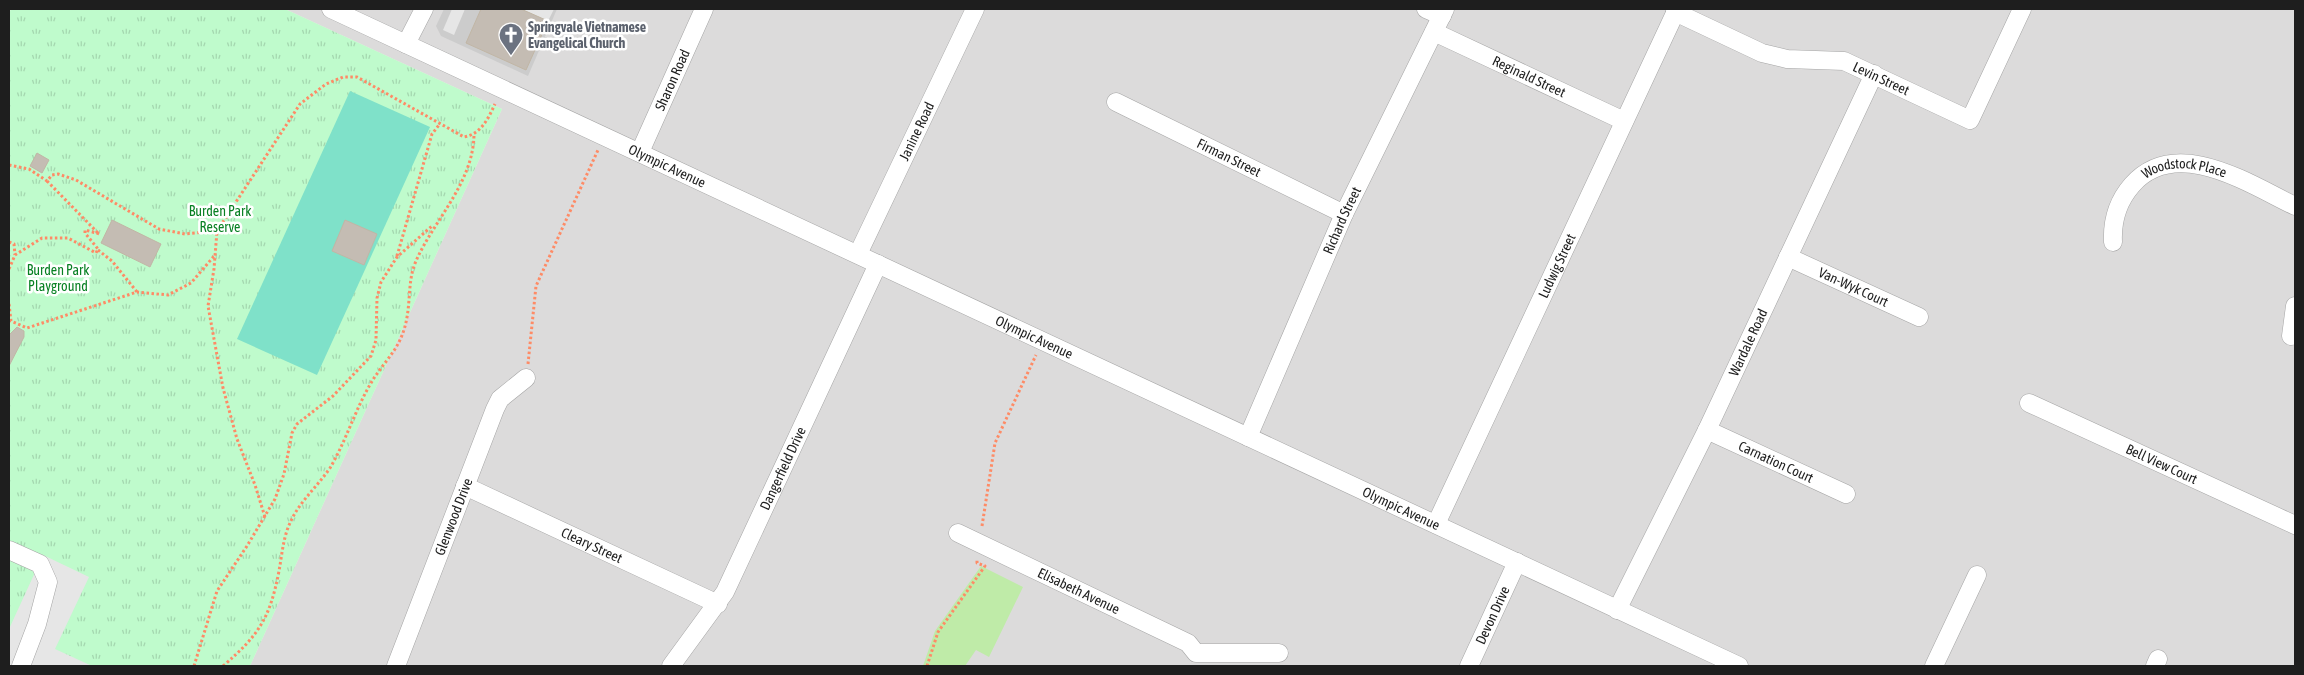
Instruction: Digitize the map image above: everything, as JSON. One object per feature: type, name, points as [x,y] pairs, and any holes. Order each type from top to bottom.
[{"type":"street","name":"Olympic Avenue","points":[[331,9],[605,135],[1738,666]]},
{"type":"street","points":[[406,44],[424,9]]},
{"type":"street","name":"Sharon Road","points":[[640,152],[704,9]]},
{"type":"street","name":"Janine Road","points":[[858,254],[974,9]]},
{"type":"street","name":"Levin Street","points":[[1676,10],[1762,53],[1787,60],[1844,61],[1970,120],[2022,9]]},
{"type":"street","name":"Ludwig Street","points":[[1436,524],[1676,10]]},
{"type":"street","name":"Richard Street","points":[[1248,437],[1344,214],[1434,32],[1438,11]]},
{"type":"street","name":"Reginald Street","points":[[1434,32],[1624,121]]},
{"type":"street","name":"Wardale Road","points":[[1617,610],[1707,430],[1874,74]]},
{"type":"street","name":"Firman Street","points":[[1116,102],[1344,214]]},
{"type":"street","name":"Woodstock Place","points":[[2113,242],[2116,212],[2129,189],[2145,174],[2168,165],[2192,163],[2215,168],[2295,206]]},
{"type":"street","name":"Van-Wyk Court","points":[[1788,257],[1919,317]]},
{"type":"street","name":"Dangerfield Drive","points":[[671,666],[718,604],[878,264]]},
{"type":"street","points":[[2292,336],[2295,306]]},
{"type":"street","name":"Glenwood Drive","points":[[396,666],[500,399],[526,378]]},
{"type":"street","name":"Bell View Court","points":[[2029,403],[2295,525]]},
{"type":"street","name":"Carnation Court","points":[[1707,430],[1846,494]]},
{"type":"street","name":"Cleary Street","points":[[465,486],[718,604]]},
{"type":"street","name":"Elisabeth Avenue","points":[[958,533],[1188,643],[1195,660],[1280,653]]},
{"type":"street","points":[[9,550],[40,564],[48,582],[37,624],[21,666]]},
{"type":"street","name":"Devon Drive","points":[[1469,666],[1517,562]]},
{"type":"street","points":[[1934,666],[1977,575]]},
{"type":"path","points":[[264,517],[255,485],[237,438],[223,388],[208,306],[217,231],[300,104],[326,84],[343,77],[357,77],[375,85],[439,125],[464,138],[474,135],[488,119],[503,88]]},
{"type":"path","points":[[396,259],[432,134],[439,125]]},
{"type":"path","points":[[223,666],[245,646],[266,619],[274,594],[290,523],[330,466],[371,382],[398,344],[408,318],[411,280],[415,263],[464,176],[472,153],[474,135]]},
{"type":"path","points":[[526,378],[536,286],[605,135]]},
{"type":"path","points":[[9,164],[29,169],[47,181],[100,234],[85,230],[84,233],[98,250],[112,260],[137,292]]},
{"type":"path","points":[[47,181],[52,175],[58,174],[76,180],[159,229],[185,234],[217,231]]},
{"type":"path","points":[[194,666],[217,591],[276,499],[284,474],[292,433],[297,424],[333,396],[371,356],[376,340],[377,298],[380,282],[396,259],[436,224]]},
{"type":"path","points":[[15,255],[42,238],[68,238],[96,253],[98,250]]},
{"type":"path","points":[[9,242],[14,244],[15,255],[9,269]]},
{"type":"path","points":[[9,304],[10,321],[27,328],[137,292],[168,295],[191,283],[215,255]]},
{"type":"path","points":[[927,666],[938,632],[985,566],[977,563],[995,443],[1043,341]]},
{"type":"shaded area","points":[[285,9],[2295,9],[2295,666],[250,666],[502,109]]},
{"type":"shaded area","name":"Springvale Vietnamese Evangelical Church","points":[[444,9],[557,9],[528,76],[441,36],[436,26]]},
{"type":"shaded area","points":[[452,9],[465,9],[454,35],[443,30]]},
{"type":"shaded area","points":[[521,9],[554,9],[548,21]]},
{"type":"shaded area","points":[[43,555],[89,577],[55,649],[92,666],[9,666],[9,629]]},
{"type":"green space","name":"Burden Park Reserve","points":[[11,9],[285,9],[502,109],[250,666],[9,666],[9,13]]},
{"type":"green space","points":[[350,91],[430,127],[317,375],[237,339]]},
{"type":"green space","points":[[981,566],[1023,587],[989,657],[976,650],[965,666],[923,666],[935,631]]},
{"type":"building","name":"Springvale Vietnamese Evangelical Church","points":[[481,9],[521,9],[548,21],[526,70],[466,43]]},
{"type":"building","points":[[37,153],[49,160],[42,173],[30,166]]},
{"type":"building","points":[[112,220],[161,244],[150,267],[101,243]]},
{"type":"building","points":[[345,220],[377,234],[364,265],[332,251]]},
{"type":"building","points":[[17,327],[24,331],[24,337],[9,366],[9,335]]},
{"type":"place","name":"Springvale Vietnamese Evangelical Church","points":[[511,56]]},
{"type":"park label","name":"Burden Park Playground","points":[[58,278]]}]
